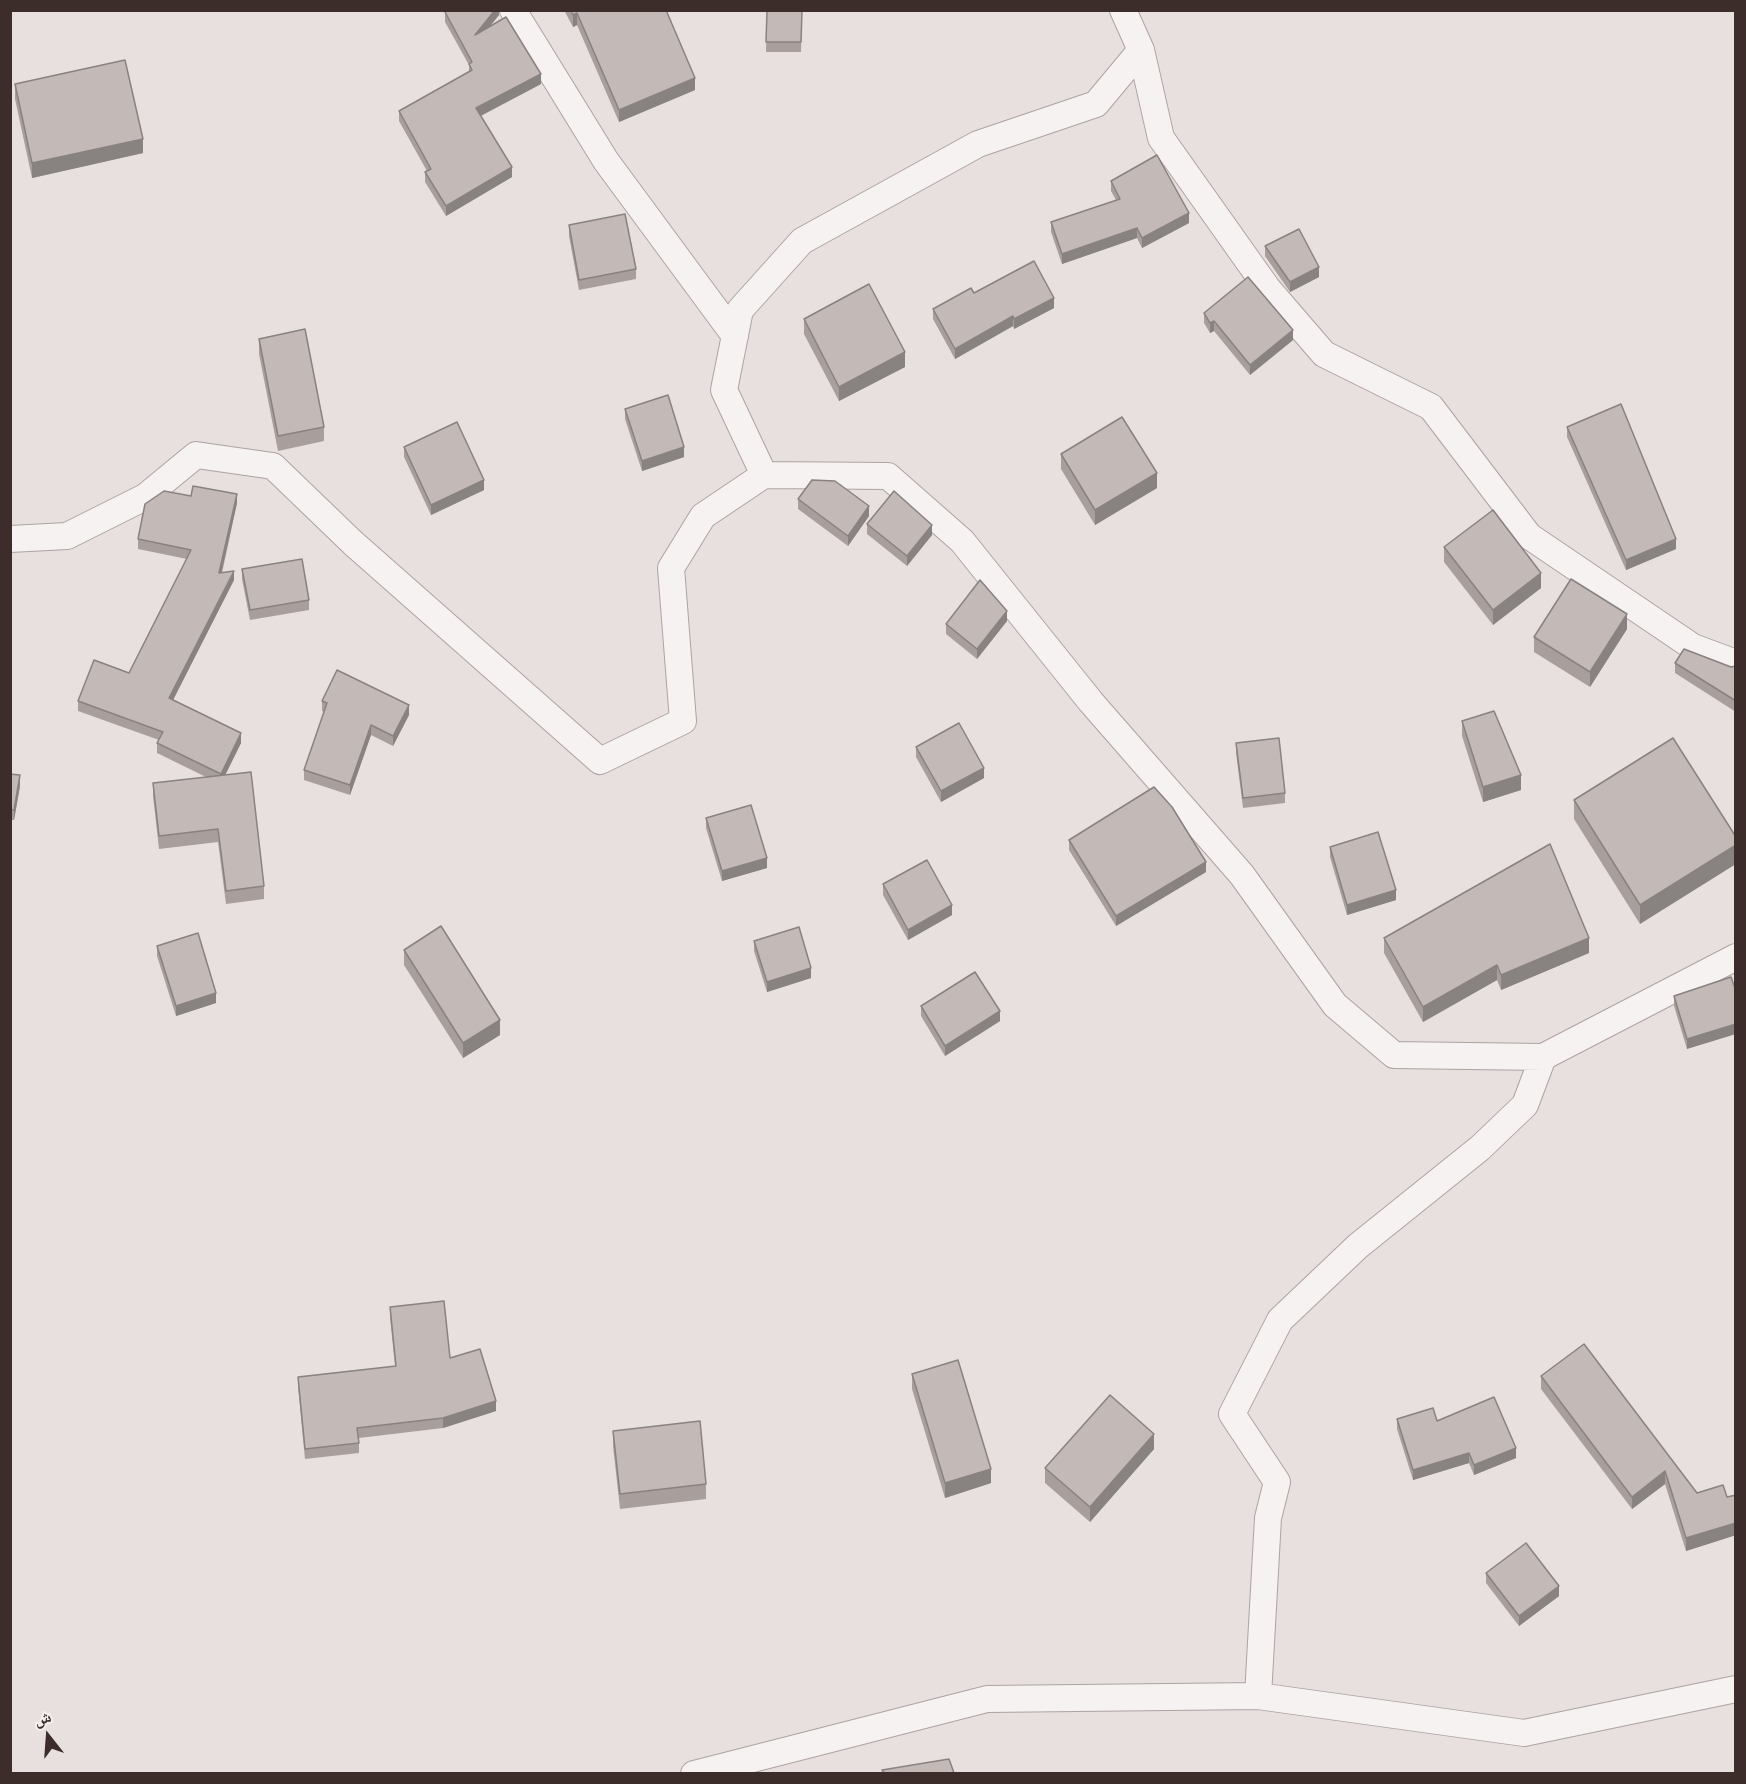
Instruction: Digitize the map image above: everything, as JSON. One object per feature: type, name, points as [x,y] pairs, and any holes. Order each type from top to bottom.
[{"type":"street","points":[[513,10],[606,161],[735,336]]},
{"type":"street","points":[[1123,10],[1142,50],[1161,138],[1268,289],[1324,354],[1431,407],[1528,536],[1693,647],[1736,663]]},
{"type":"street","points":[[764,475],[724,390],[740,310],[801,241],[978,144],[1096,104],[1142,50]]},
{"type":"street","points":[[10,539],[67,536],[145,498],[196,455],[273,466],[354,543],[600,761],[683,721],[671,568],[703,516],[764,475],[888,477],[962,541],[1091,702],[1242,875],[1335,1005],[1394,1055],[1543,1057],[1736,957]]},
{"type":"street","points":[[1258,1696],[1268,1518],[1277,1482],[1232,1414],[1280,1320],[1358,1246],[1480,1148],[1525,1105],[1543,1057]]},
{"type":"street","points":[[694,1773],[987,1699],[1258,1696],[1524,1733],[1736,1689]]},
{"type":"building","points":[[448,10],[495,10],[475,35],[506,17],[541,74],[476,108],[512,167],[446,206],[425,172],[431,169],[399,111],[472,70],[469,64],[472,62],[445,12]]},
{"type":"building","points":[[571,10],[666,10],[695,78],[619,110],[577,13],[573,15]]},
{"type":"building","points":[[767,10],[802,10],[801,42],[766,42]]},
{"type":"building","points":[[125,60],[143,139],[32,163],[15,84]]},
{"type":"building","points":[[1157,155],[1189,213],[1142,238],[1137,228],[1062,254],[1051,222],[1120,199],[1111,181]]},
{"type":"building","points":[[625,214],[636,269],[579,280],[569,225]]},
{"type":"building","points":[[1299,229],[1319,267],[1290,282],[1265,246]]},
{"type":"building","points":[[1034,261],[1054,298],[1014,319],[1013,316],[955,349],[933,309],[971,288],[974,293]]},
{"type":"building","points":[[1248,277],[1293,330],[1250,365],[1214,321],[1210,323],[1204,313]]},
{"type":"building","points":[[869,284],[905,352],[839,387],[804,319]]},
{"type":"building","points":[[305,329],[324,427],[278,436],[259,339]]},
{"type":"building","points":[[668,395],[684,447],[642,461],[625,409]]},
{"type":"building","points":[[1621,404],[1676,539],[1626,560],[1567,427]]},
{"type":"building","points":[[1122,417],[1157,473],[1095,510],[1061,454]]},
{"type":"building","points":[[457,422],[484,480],[431,505],[404,447]]},
{"type":"building","points":[[812,480],[835,481],[869,506],[848,536],[798,499]]},
{"type":"building","points":[[193,486],[237,494],[219,573],[234,571],[169,698],[241,733],[221,774],[157,743],[163,732],[78,701],[94,660],[129,673],[191,550],[138,539],[145,504],[164,491],[191,496]]},
{"type":"building","points":[[894,491],[932,525],[907,556],[867,524]]},
{"type":"building","points":[[1493,510],[1541,573],[1493,610],[1444,547]]},
{"type":"building","points":[[302,559],[309,600],[250,610],[242,569]]},
{"type":"building","points":[[1571,579],[1627,614],[1590,672],[1534,637]]},
{"type":"building","points":[[980,580],[1007,611],[977,649],[946,624]]},
{"type":"building","points":[[1684,649],[1731,667],[1736,666],[1736,701],[1675,663]]},
{"type":"building","points":[[337,670],[409,705],[393,736],[371,725],[350,785],[304,770],[327,703],[322,701]]},
{"type":"building","points":[[1494,711],[1521,775],[1483,787],[1462,721]]},
{"type":"building","points":[[959,723],[984,768],[941,791],[916,747]]},
{"type":"building","points":[[1279,738],[1285,793],[1243,798],[1236,743]]},
{"type":"building","points":[[1673,738],[1736,837],[1736,845],[1640,905],[1574,800]]},
{"type":"building","points":[[251,772],[264,886],[226,891],[218,829],[159,836],[153,783]]},
{"type":"building","points":[[10,774],[20,775],[14,810],[10,810]]},
{"type":"building","points":[[1154,787],[1172,807],[1206,862],[1116,916],[1069,840]]},
{"type":"building","points":[[751,805],[767,858],[722,871],[706,818]]},
{"type":"building","points":[[1378,832],[1396,890],[1347,905],[1330,847]]},
{"type":"building","points":[[1550,844],[1589,938],[1501,975],[1497,965],[1423,1007],[1384,938]]},
{"type":"building","points":[[927,860],[952,905],[908,930],[883,884]]},
{"type":"building","points":[[441,926],[500,1020],[463,1043],[404,950]]},
{"type":"building","points":[[799,927],[811,968],[767,982],[754,941]]},
{"type":"building","points":[[198,933],[216,993],[176,1006],[157,946]]},
{"type":"building","points":[[975,972],[1000,1011],[945,1046],[921,1006]]},
{"type":"building","points":[[1731,977],[1736,991],[1736,1024],[1687,1039],[1674,996]]},
{"type":"building","points":[[444,1301],[450,1358],[480,1349],[496,1401],[443,1418],[357,1428],[359,1443],[305,1449],[298,1377],[396,1366],[390,1307]]},
{"type":"building","points":[[1584,1344],[1697,1493],[1723,1485],[1727,1497],[1736,1495],[1736,1523],[1686,1538],[1665,1471],[1632,1497],[1541,1376]]},
{"type":"building","points":[[958,1360],[991,1469],[945,1483],[912,1374]]},
{"type":"building","points":[[1110,1395],[1154,1434],[1090,1507],[1045,1468]]},
{"type":"building","points":[[1494,1397],[1516,1448],[1474,1465],[1469,1453],[1413,1470],[1397,1419],[1433,1408],[1437,1421]]},
{"type":"building","points":[[700,1421],[706,1484],[620,1494],[613,1431]]},
{"type":"building","points":[[1526,1543],[1559,1586],[1519,1616],[1486,1573]]},
{"type":"building","points":[[949,1759],[954,1773],[884,1773],[882,1770]]}]
